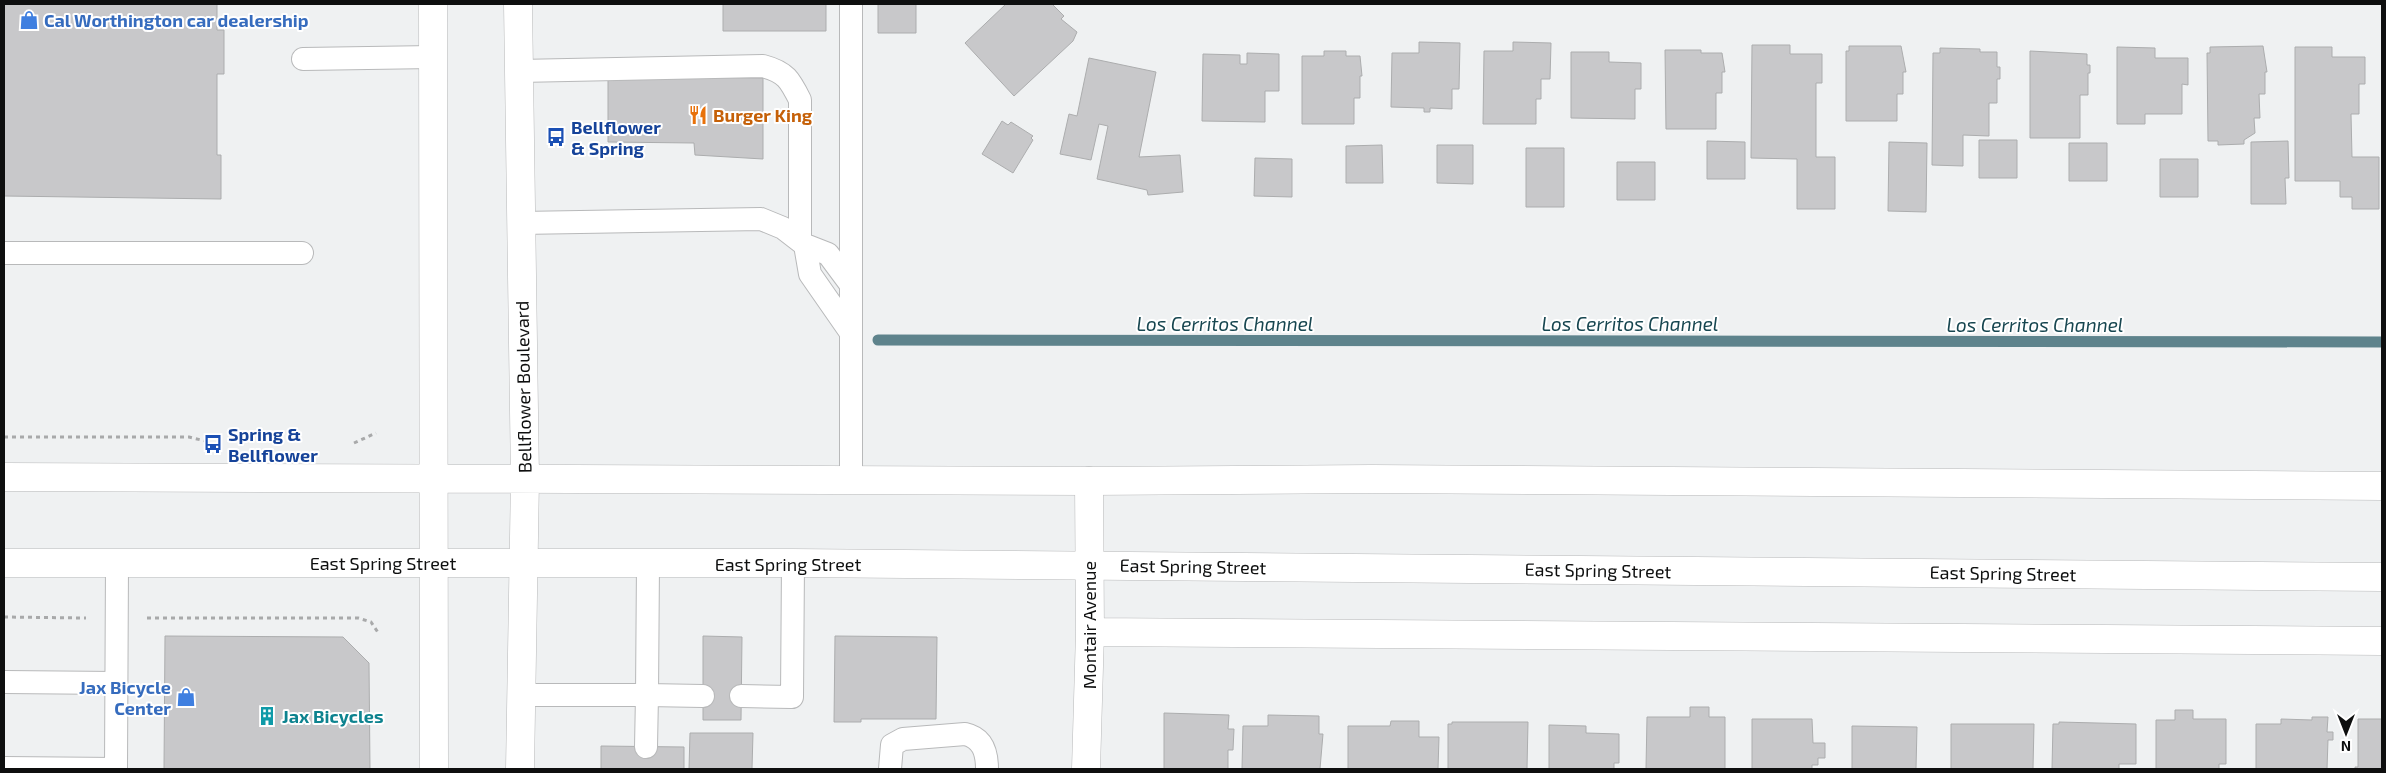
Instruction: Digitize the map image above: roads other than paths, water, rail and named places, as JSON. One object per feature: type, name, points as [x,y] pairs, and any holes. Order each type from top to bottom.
[{"type":"main road","points":[[432,4],[434,769]]},
{"type":"main road","name":"Bellflower Boulevard","points":[[518,4],[525,479],[520,769]]},
{"type":"main road","points":[[4,477],[434,477],[1089,481],[1382,479],[2382,486]]},
{"type":"main road","name":"Montair Avenue","points":[[1086,769],[1090,632],[1089,481]]},
{"type":"main road","name":"East Spring Street","points":[[4,563],[793,563],[2382,577]]},
{"type":"main road","points":[[1090,632],[2382,641]]},
{"type":"lane","points":[[851,4],[851,480]]},
{"type":"lane","points":[[303,58],[433,57]]},
{"type":"lane","points":[[519,70],[763,66],[780,70],[793,86],[800,100],[802,243],[810,274],[851,333]]},
{"type":"lane","points":[[520,223],[761,219],[783,228],[802,243],[828,254],[851,285]]},
{"type":"lane","points":[[4,253],[302,253]]},
{"type":"lane","points":[[4,768],[116,769],[117,563]]},
{"type":"lane","points":[[646,747],[648,563]]},
{"type":"lane","points":[[742,696],[792,697],[793,563]]},
{"type":"lane","points":[[4,682],[116,683]]},
{"type":"lane","points":[[522,695],[703,696]]},
{"type":"lane","points":[[890,769],[892,745],[903,740],[965,734],[975,736],[983,745],[987,769]]},
{"type":"waterway","name":"Los Cerritos Channel","points":[[878,340],[2382,342]]},
{"type":"place","name":"Cal Worthington car dealership","points":[[29,20]]},
{"type":"place","name":"Burger King","points":[[698,115]]},
{"type":"place","name":"Bellflower & Spring","points":[[556,137]]},
{"type":"place","name":"Spring & Bellflower","points":[[213,444]]},
{"type":"place","name":"Jax Bicycle Center","points":[[186,697]]},
{"type":"place","name":"Jax Bicycles","points":[[267,716]]}]
